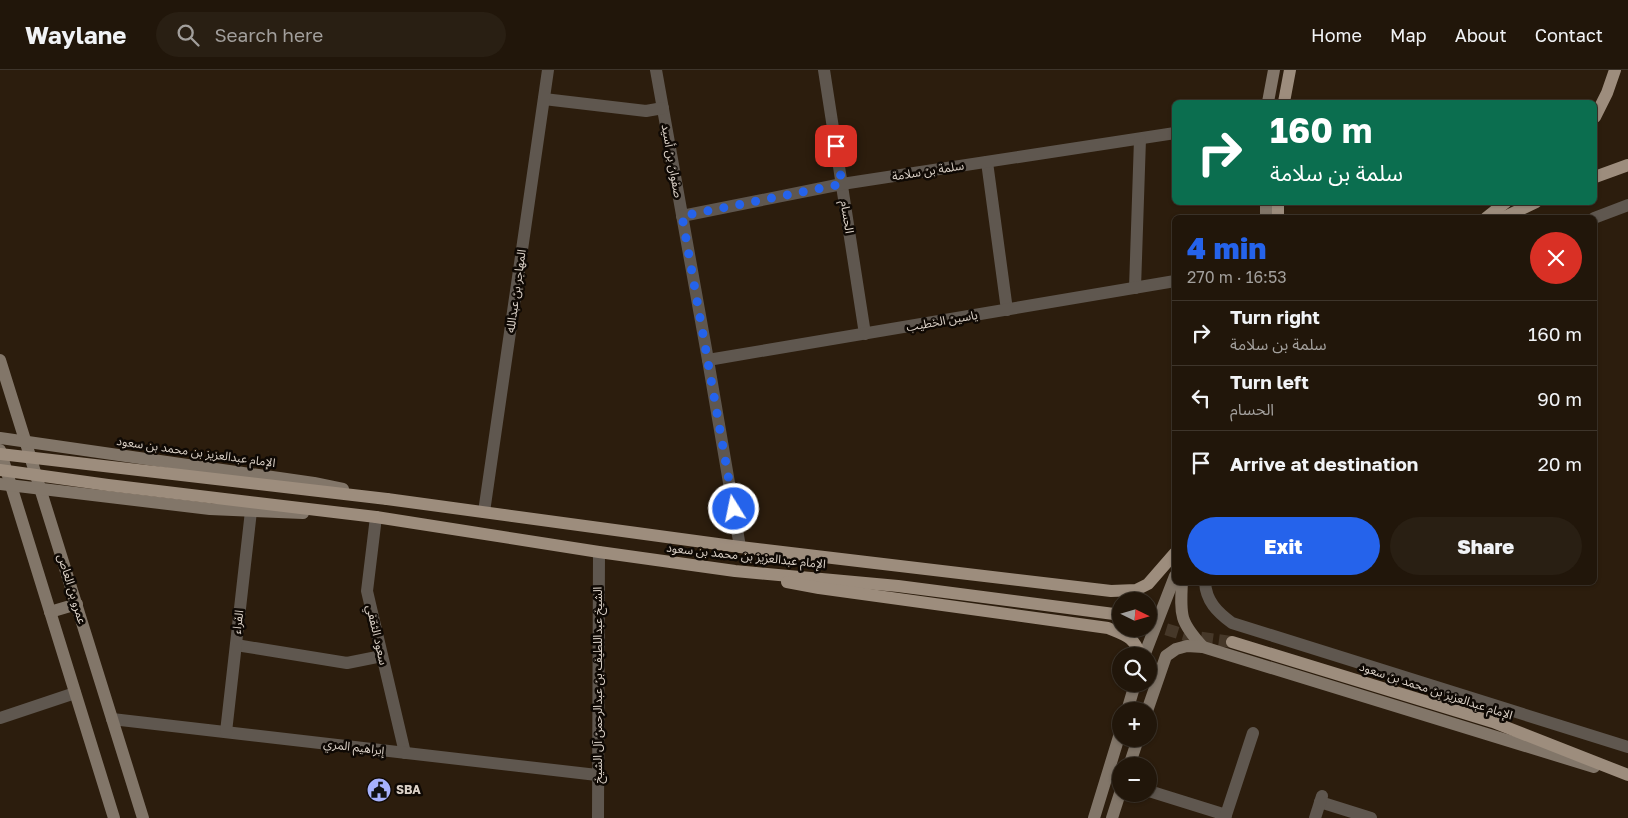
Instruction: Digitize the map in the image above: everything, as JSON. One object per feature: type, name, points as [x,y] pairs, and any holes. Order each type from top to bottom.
[{"type":"main road","points":[[1268,100],[1274,70]]},
{"type":"main road","points":[[1284,100],[1290,70]]},
{"type":"main road","points":[[1597,113],[1607,93],[1615,70]]},
{"type":"main road","points":[[1597,176],[1628,165]]},
{"type":"main road","points":[[1490,215],[1502,205]]},
{"type":"main road","points":[[1509,215],[1530,205]]},
{"type":"main road","name":"عمرو بن العاص","points":[[0,360],[143,818]]},
{"type":"main road","name":"الإمام عبدالعزيز بن محمد بن سعود","points":[[0,438],[314,483],[387,499]]},
{"type":"main road","points":[[0,452],[6,485],[50,612],[114,818]]},
{"type":"main road","name":"الإمام عبدالعزيز بن محمد بن سعود","points":[[0,452],[387,499],[740,547],[1111,591],[1136,590],[1148,584],[1172,556]]},
{"type":"main road","name":"الإمام عبدالعزيز بن محمد بن سعود","points":[[0,470],[108,485],[376,516],[599,552],[735,571],[898,586],[1112,614]]},
{"type":"main road","name":"الإمام عبدالعزيز بن محمد بن سعود","points":[[6,485],[210,509],[376,516]]},
{"type":"main road","points":[[735,571],[819,588],[1108,628],[1124,634],[1135,642],[1138,647]]},
{"type":"main road","points":[[1147,647],[1172,584]]},
{"type":"main road","points":[[1182,585],[1183,619],[1188,631],[1203,647]]},
{"type":"main road","points":[[50,612],[77,604]]},
{"type":"main road","name":"الإمام عبدالعزيز بن محمد بن سعود","points":[[1232,642],[1492,722],[1628,776]]},
{"type":"main road","points":[[1150,702],[1166,656],[1176,648],[1187,646],[1203,647],[1628,776]]},
{"type":"main road","points":[[1094,818],[1116,747]]},
{"type":"main road","points":[[1112,818],[1117,802]]},
{"type":"street","name":"المهاجر بن عبدالله","points":[[484,512],[548,70]]},
{"type":"street","name":"صفوان بن أسيد","points":[[656,70],[740,547]]},
{"type":"street","name":"الحسام","points":[[824,70],[865,334]]},
{"type":"street","points":[[544,99],[646,111],[663,108]]},
{"type":"street","name":"سلمة بن سلامة","points":[[682,216],[842,184],[1172,134]]},
{"type":"street","points":[[1135,288],[1140,139]]},
{"type":"street","points":[[987,162],[1007,310]]},
{"type":"street","points":[[1597,217],[1628,205]]},
{"type":"street","name":"ياسين الخطيب","points":[[708,360],[1172,282]]},
{"type":"street","name":"الفراء","points":[[226,732],[251,511]]},
{"type":"street","name":"سعود الثقفي","points":[[376,516],[367,591],[404,753]]},
{"type":"street","name":"الشيخ عبداللطيف بن عبدالرحمن آل الشيخ","points":[[598,818],[599,552]]},
{"type":"street","points":[[1206,585],[1208,600],[1220,615],[1232,624],[1628,748]]},
{"type":"street","points":[[236,644],[347,663],[382,656]]},
{"type":"street","points":[[0,718],[75,693]]},
{"type":"street","name":"إبراهيم المري","points":[[112,719],[597,775]]},
{"type":"street","points":[[1157,794],[1226,816],[1253,733]]},
{"type":"street","points":[[1315,818],[1321,799],[1371,818]]},
{"type":"tunnel","points":[[1158,627],[1188,636],[1232,642]]},
{"type":"place","name":"SBA","points":[[379,790]]},
{"type":"route","points":[[734,509],[682,216],[842,184],[836,146]]}]
